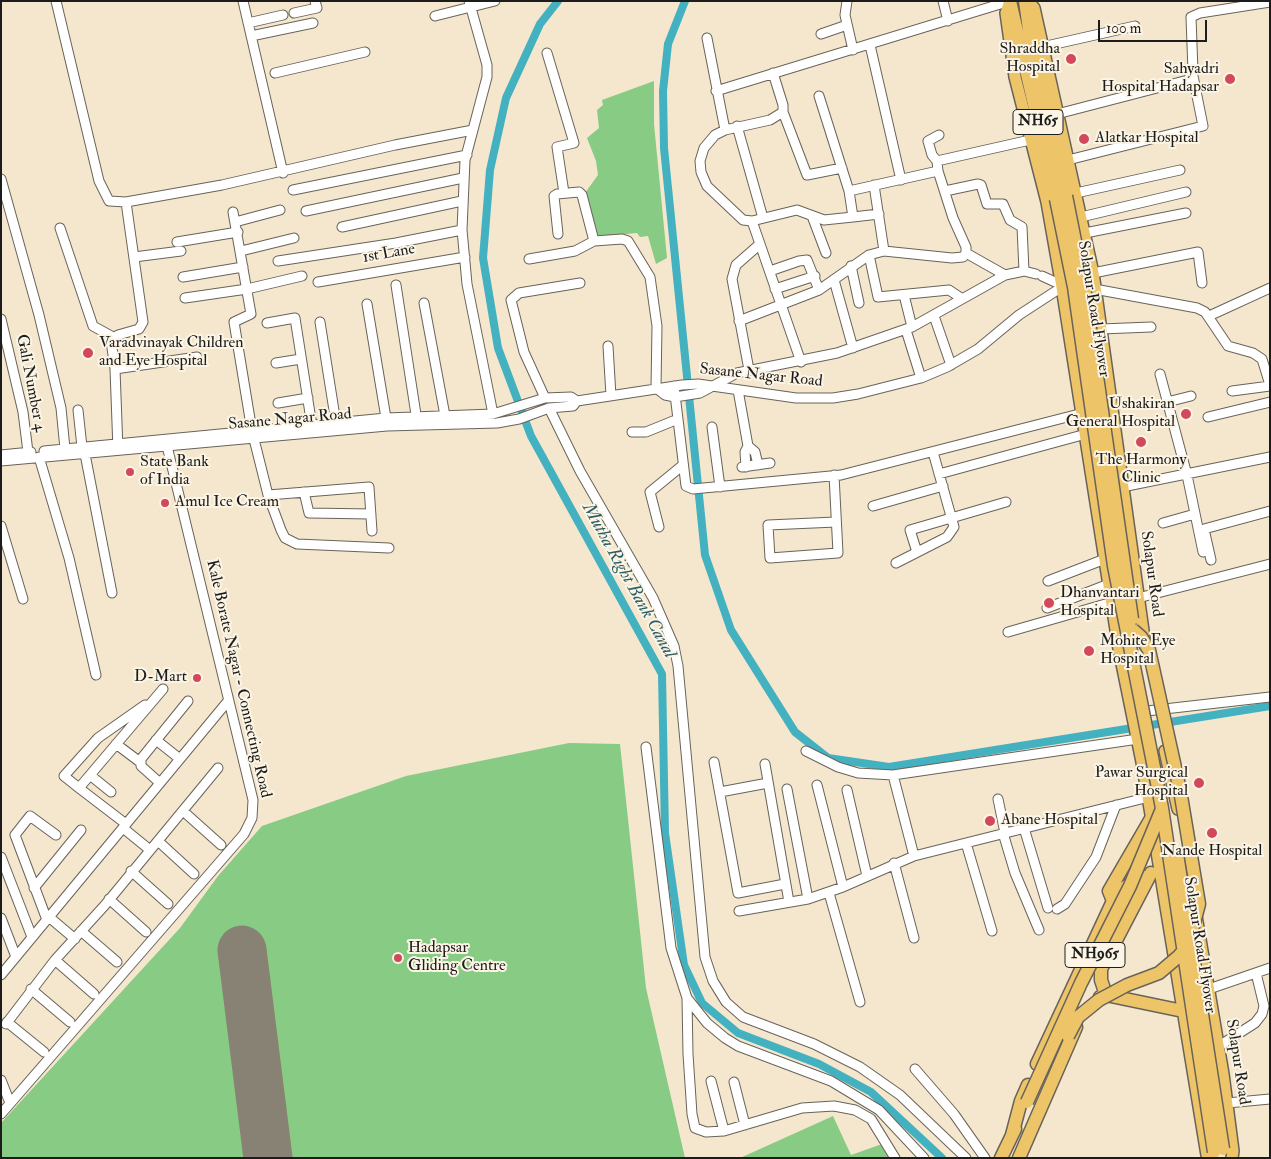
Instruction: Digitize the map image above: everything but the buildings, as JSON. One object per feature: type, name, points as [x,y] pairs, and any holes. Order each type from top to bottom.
[{"type":"highway","name":"Solapur Road Flyover","points":[[1010,1],[1066,196],[1074,288],[1114,566],[1162,808],[1219,1155]]},
{"type":"highway","name":"Solapur Road Flyover","points":[[1026,1],[1031,44],[1066,196],[1084,286],[1133,630],[1171,817],[1219,1155]]},
{"type":"highway","name":"NH965","points":[[1012,1158],[1078,1017],[1099,1000],[1127,985],[1159,973],[1168,966],[1188,944],[1195,926],[1199,904],[1180,790],[1149,650],[1141,637],[1133,630]]},
{"type":"highway","name":"NH965","points":[[1001,1158],[1081,983],[1130,886],[1162,808]]},
{"type":"highway","points":[[1113,901],[1109,891],[1152,818]]},
{"type":"highway","points":[[1158,855],[1185,852]]},
{"type":"highway","points":[[1158,855],[1183,1011],[1219,1155]]},
{"type":"highway","points":[[1106,995],[1101,980],[1101,969],[1158,855]]},
{"type":"highway","name":"NH965","points":[[1012,1135],[1021,1101],[1113,901],[1122,889],[1149,876]]},
{"type":"highway","points":[[1019,1158],[1082,1015],[1097,998],[1106,995],[1183,1011]]},
{"type":"main road","points":[[1010,1],[1006,13],[1012,60],[1030,140],[1047,202],[1083,413],[1112,602],[1149,797],[1158,855]]},
{"type":"main road","name":"Solapur Road","points":[[1026,1],[1034,8],[1068,160],[1066,196],[1082,217],[1096,288],[1137,598],[1219,1046],[1227,1103],[1219,1155]]},
{"type":"street","points":[[56,1],[100,181],[109,201],[126,202],[283,173],[394,145],[473,130]]},
{"type":"street","points":[[243,1],[251,36],[268,74],[283,173]]},
{"type":"street","points":[[294,13],[317,8],[315,1]]},
{"type":"street","points":[[435,16],[470,4],[495,1]]},
{"type":"street","points":[[848,1],[845,15],[853,50]]},
{"type":"street","points":[[943,1],[948,21]]},
{"type":"street","points":[[716,91],[1010,1]]},
{"type":"street","points":[[1068,160],[1203,126],[1193,76],[1191,17],[1200,13],[1270,2]]},
{"type":"street","points":[[470,4],[488,66],[463,178],[462,230],[472,312],[493,414]]},
{"type":"street","points":[[248,23],[283,15]]},
{"type":"street","points":[[251,36],[313,23]]},
{"type":"street","points":[[821,34],[848,25]]},
{"type":"street","points":[[1042,47],[1134,26]]},
{"type":"street","points":[[707,38],[725,130]]},
{"type":"street","points":[[870,45],[901,180]]},
{"type":"street","points":[[268,74],[365,52]]},
{"type":"street","points":[[547,53],[574,143],[557,147],[564,193]]},
{"type":"street","points":[[772,73],[783,105],[783,112],[807,175],[842,168]]},
{"type":"street","points":[[1057,114],[1181,83],[1193,76]]},
{"type":"street","points":[[819,96],[849,191],[852,216]]},
{"type":"street","points":[[783,112],[770,120],[737,126],[715,135],[704,148],[700,160],[701,172],[707,186],[743,220],[752,221],[797,210],[824,220],[879,214]]},
{"type":"street","points":[[737,126],[763,218]]},
{"type":"street","points":[[939,135],[928,140],[932,155],[937,161],[938,172],[966,253],[1005,275]]},
{"type":"street","points":[[937,161],[1030,140]]},
{"type":"street","points":[[294,190],[467,154]]},
{"type":"street","points":[[1066,196],[1180,170]]},
{"type":"street","points":[[849,191],[938,172]]},
{"type":"street","points":[[306,210],[463,178]]},
{"type":"street","points":[[1,179],[61,408],[65,449]]},
{"type":"street","points":[[945,191],[978,184],[981,186],[987,204],[1003,204],[1010,220],[1022,227],[1024,271]]},
{"type":"street","points":[[874,185],[884,251]]},
{"type":"street","points":[[558,234],[554,196],[579,192],[582,195],[594,241]]},
{"type":"street","points":[[1082,217],[1186,192]]},
{"type":"street","points":[[342,227],[462,201]]},
{"type":"street","points":[[60,228],[93,326],[113,337],[138,329],[143,322],[126,202]]},
{"type":"street","points":[[280,210],[234,217],[238,232],[250,314],[234,322],[253,435],[268,495],[281,530],[285,538],[290,542],[389,548]]},
{"type":"street","points":[[1085,233],[1186,213]]},
{"type":"street","points":[[812,216],[826,253]]},
{"type":"street","points":[[752,221],[801,362]]},
{"type":"street","points":[[278,260],[462,230]]},
{"type":"street","points":[[134,257],[238,232]]},
{"type":"street","points":[[241,252],[294,238]]},
{"type":"street","points":[[529,259],[575,251],[594,241],[626,240],[650,277],[657,326],[656,388],[665,395],[680,396],[699,389]]},
{"type":"street","points":[[750,370],[734,296],[733,271],[742,258],[760,244]]},
{"type":"street","points":[[739,321],[819,290],[869,255],[884,251],[952,258],[963,257],[966,253]]},
{"type":"street","points":[[1093,272],[1198,252],[1202,283]]},
{"type":"street","points":[[869,255],[878,297],[948,290],[961,298]]},
{"type":"street","name":"1st Lane","points":[[318,282],[465,257]]},
{"type":"street","points":[[770,271],[804,259],[809,262],[819,290]]},
{"type":"street","points":[[851,266],[859,303]]},
{"type":"street","points":[[183,277],[243,267]]},
{"type":"street","points":[[714,386],[730,376],[750,370],[801,362],[853,348],[909,328],[934,316],[961,298],[1005,275],[1024,271],[1039,275],[1062,286],[1096,288],[1197,308],[1209,316],[1228,346],[1253,353],[1262,359],[1270,385],[1232,391]]},
{"type":"street","points":[[185,298],[247,289],[302,276]]},
{"type":"street","points":[[776,289],[815,276]]},
{"type":"street","points":[[834,280],[853,348]]},
{"type":"street","points":[[545,398],[524,352],[510,300],[519,292],[580,283]]},
{"type":"street","points":[[396,285],[417,421]]},
{"type":"street","name":"Sasane Nagar Road","points":[[446,420],[497,423],[519,419],[550,408],[573,406],[577,401],[678,385],[699,389],[714,386],[796,398],[833,398],[858,394],[921,378],[951,365],[978,349],[1019,315],[1062,286]]},
{"type":"street","points":[[1209,316],[1270,288]]},
{"type":"street","points":[[904,295],[909,328],[921,378]]},
{"type":"street","points":[[424,303],[446,420]]},
{"type":"street","points":[[367,304],[387,422]]},
{"type":"street","points":[[934,316],[951,365]]},
{"type":"street","points":[[267,322],[295,318],[312,426]]},
{"type":"street","name":"Gali Number 4","points":[[1,319],[23,412],[28,452]]},
{"type":"street","points":[[320,322],[336,423]]},
{"type":"street","points":[[1101,329],[1151,327]]},
{"type":"street","points":[[113,337],[111,341],[115,369],[118,448]]},
{"type":"street","points":[[608,346],[611,396]]},
{"type":"street","points":[[115,369],[197,357]]},
{"type":"street","points":[[276,363],[302,360]]},
{"type":"street","points":[[1160,374],[1186,475],[1203,552]]},
{"type":"street","points":[[678,385],[680,396],[678,419],[686,486],[693,489],[834,475],[933,452],[1083,413]]},
{"type":"street","points":[[738,390],[748,446],[745,452],[750,468],[770,463]]},
{"type":"street","name":"Sasane Nagar Road","points":[[1,462],[84,450],[167,446],[336,423],[446,420],[493,414],[545,398],[572,396],[577,401]]},
{"type":"street","points":[[1167,402],[1191,396]]},
{"type":"street","points":[[278,403],[308,398]]},
{"type":"street","points":[[1208,417],[1270,402]]},
{"type":"street","points":[[550,408],[580,470],[653,598],[674,646],[678,666],[705,958],[713,981],[726,1002],[743,1017],[814,1044],[860,1067],[900,1096],[966,1158]]},
{"type":"street","points":[[78,410],[112,593]]},
{"type":"street","points":[[632,432],[646,432],[678,419]]},
{"type":"street","name":"Sasane Nagar Road","points":[[118,448],[387,422]]},
{"type":"street","points":[[712,428],[720,487]]},
{"type":"street","points":[[939,474],[1086,434]]},
{"type":"street","name":"Kale Borate Nagar - Connecting Road","points":[[10,1103],[244,834],[252,818],[253,800],[167,446]]},
{"type":"street","name":"Sasane Nagar Road","points":[[1,455],[65,449],[84,450]]},
{"type":"street","points":[[896,563],[952,532],[954,527],[933,452]]},
{"type":"street","points":[[39,457],[69,558],[96,675]]},
{"type":"street","points":[[1122,486],[1186,475],[1270,457]]},
{"type":"street","points":[[659,527],[650,492],[683,464]]},
{"type":"street","points":[[834,475],[838,553],[770,558],[768,525],[836,522]]},
{"type":"street","points":[[873,506],[943,486]]},
{"type":"street","points":[[268,495],[369,487],[372,531]]},
{"type":"street","points":[[304,492],[310,513],[371,514]]},
{"type":"street","points":[[917,552],[910,530],[1006,502]]},
{"type":"street","points":[[1212,560],[1204,529],[1270,511]]},
{"type":"street","points":[[1163,524],[1195,514]]},
{"type":"street","points":[[1,526],[23,599]]},
{"type":"street","points":[[1048,581],[1105,558]]},
{"type":"street","points":[[1008,632],[1112,602],[1137,598],[1270,564]]},
{"type":"street","points":[[1047,608],[1109,584]]},
{"type":"street","points":[[79,788],[163,689]]},
{"type":"street","points":[[806,751],[838,767],[858,773],[893,775],[1135,727],[1157,713],[1270,697]]},
{"type":"street","points":[[150,850],[125,826],[64,776],[98,738],[154,700]]},
{"type":"street","points":[[140,762],[188,701]]},
{"type":"street","points":[[1,975],[228,702]]},
{"type":"street","points":[[156,740],[180,759]]},
{"type":"street","points":[[116,744],[140,762],[160,783]]},
{"type":"street","points":[[646,748],[671,948],[687,998],[688,1054],[692,1114],[695,1128],[706,1132],[724,1131],[802,1108],[822,1105],[856,1110],[871,1119],[895,1158]]},
{"type":"street","points":[[714,762],[738,893],[786,884]]},
{"type":"street","points":[[765,764],[788,902]]},
{"type":"street","points":[[44,1052],[6,1023],[55,960],[109,900],[218,768]]},
{"type":"street","points":[[90,775],[111,792]]},
{"type":"street","points":[[893,775],[914,856]]},
{"type":"street","points":[[720,792],[768,783]]},
{"type":"street","points":[[817,786],[844,887]]},
{"type":"street","points":[[787,789],[808,899]]},
{"type":"street","points":[[847,790],[867,876]]},
{"type":"street","points":[[739,911],[808,899],[844,887],[894,863],[914,856],[1149,797]]},
{"type":"street","points":[[998,799],[1004,833],[1015,872],[1038,930]]},
{"type":"street","points":[[1024,828],[1053,908],[1065,904],[1096,857],[1116,805]]},
{"type":"street","points":[[183,811],[221,845]]},
{"type":"street","points":[[56,835],[30,816],[15,835],[34,888],[48,918],[75,939]]},
{"type":"street","points":[[34,888],[81,830]]},
{"type":"street","points":[[158,841],[194,874]]},
{"type":"street","points":[[966,843],[992,931]]},
{"type":"street","points":[[1,857],[32,937]]},
{"type":"street","points":[[894,863],[914,938]]},
{"type":"street","points":[[132,872],[168,904]]},
{"type":"street","points":[[829,893],[860,1002]]},
{"type":"street","points":[[109,900],[146,932]]},
{"type":"street","points":[[1,918],[16,958]]},
{"type":"street","points":[[81,931],[117,962]]},
{"type":"street","points":[[55,960],[94,994]]},
{"type":"street","points":[[1209,988],[1270,968]]},
{"type":"street","points":[[1219,1046],[1254,1023],[1262,1014],[1264,1006],[1256,973]]},
{"type":"street","points":[[31,989],[70,1022]]},
{"type":"street","points":[[687,998],[707,1023],[724,1038],[738,1046],[831,1081],[879,1110],[924,1158]]},
{"type":"street","points":[[915,1069],[954,1114],[985,1158]]},
{"type":"street","points":[[1,1080],[10,1103],[1,1114]]},
{"type":"street","points":[[710,1080],[724,1131]]},
{"type":"street","points":[[734,1082],[745,1125]]},
{"type":"street","points":[[1227,1103],[1270,1099]]},
{"type":"street","points":[[871,1119],[879,1110]]},
{"type":"green space","points":[[654,81],[654,124],[667,258],[656,264],[648,236],[640,237],[637,233],[596,237],[585,193],[598,175],[596,161],[587,138],[599,128],[597,110],[603,105],[602,100]]},
{"type":"green space","name":"Hadapsar Gliding Centre","points":[[569,743],[620,744],[646,988],[685,1158],[1,1158],[1,1123],[180,928],[218,876],[262,826],[406,776]]},
{"type":"green space","points":[[833,1116],[851,1155],[885,1143],[893,1158],[740,1158]]},
{"type":"waterway","name":"Mutha Right Bank Canal","points":[[558,1],[540,24],[506,98],[490,170],[483,258],[498,348],[531,436],[662,674],[665,833],[684,965],[702,1003],[738,1033],[819,1064],[871,1092],[942,1158]]},
{"type":"waterway","points":[[685,1],[668,44],[663,91],[664,148],[705,555],[731,630],[795,732],[828,758],[889,767],[1270,706]]},
{"type":"runway","points":[[242,950],[268,1158]]},
{"type":"place","name":"Shraddha Hospital","points":[[1071,59]]},
{"type":"place","name":"Sahyadri Hospital Hadapsar","points":[[1230,79]]},
{"type":"place","name":"Alatkar Hospital","points":[[1084,139]]},
{"type":"place","name":"Varadvinayak Children and Eye Hospital","points":[[88,353]]},
{"type":"place","name":"Ushakiran General Hospital","points":[[1186,414]]},
{"type":"place","name":"The Harmony Clinic","points":[[1141,442]]},
{"type":"place","name":"State Bank of India","points":[[130,472]]},
{"type":"place","name":"Amul Ice Cream","points":[[165,503]]},
{"type":"place","name":"Dhanvantari Hospital","points":[[1049,603]]},
{"type":"place","name":"Mohite Eye Hospital","points":[[1089,651]]},
{"type":"place","name":"D-Mart","points":[[197,678]]},
{"type":"place","name":"Pawar Surgical Hospital","points":[[1199,783]]},
{"type":"place","name":"Abane Hospital","points":[[990,821]]},
{"type":"place","name":"Nande Hospital","points":[[1212,833]]},
{"type":"place","name":"Hadapsar Gliding Centre","points":[[398,958]]}]
